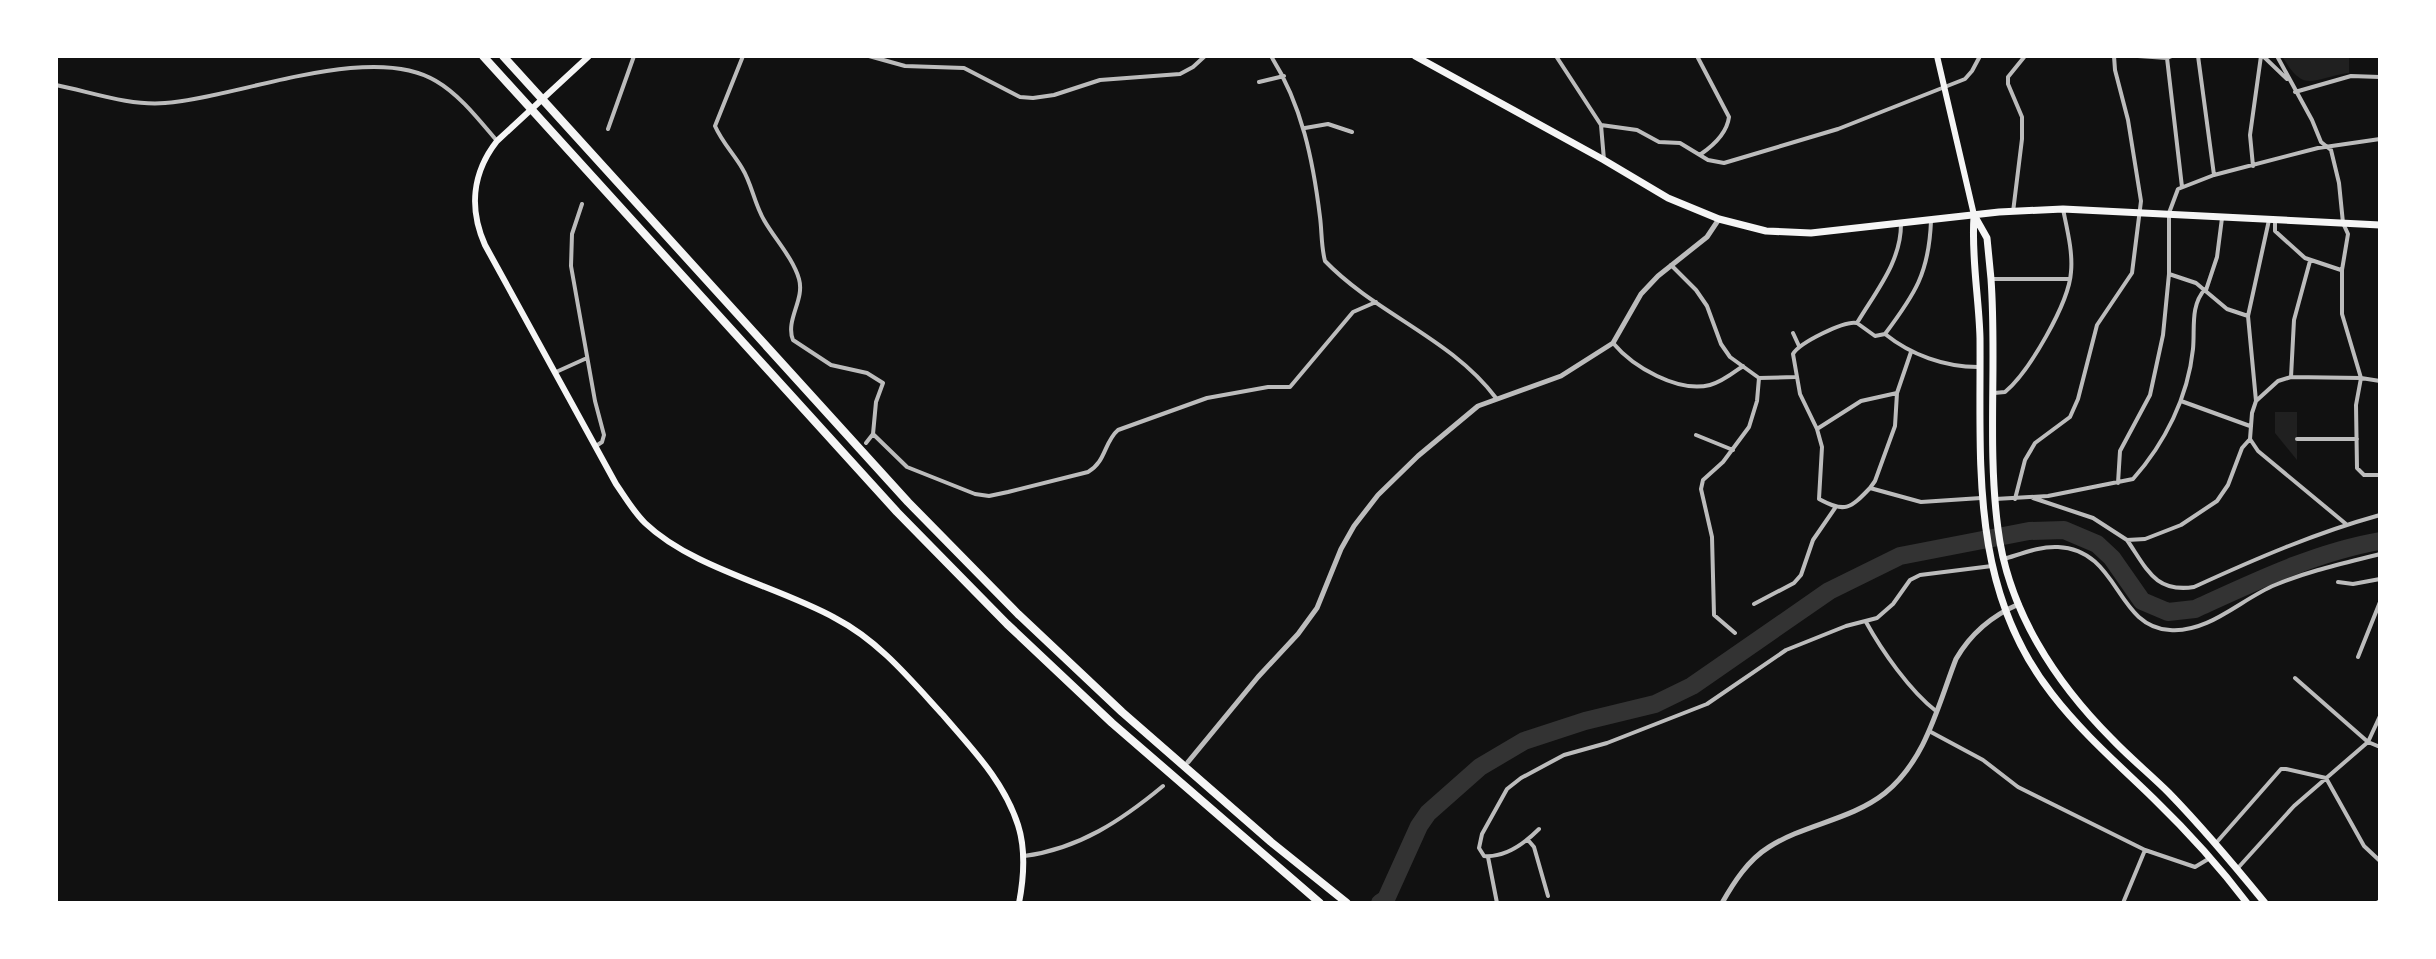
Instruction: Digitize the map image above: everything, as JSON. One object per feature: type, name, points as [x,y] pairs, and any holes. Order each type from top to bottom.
[{"type":"highway","points":[[483,56],[897,512],[1007,624],[1112,723],[1320,903]]},
{"type":"highway","points":[[503,56],[755,336],[930,525],[1018,614],[1122,712],[1316,880],[1347,903]]},
{"type":"main road","points":[[589,56],[497,141],[486,157],[477,181],[474,203],[477,224],[485,245],[633,509],[658,534],[694,556],[838,619],[870,640],[907,675],[995,778],[1014,812],[1024,856],[1019,903]]},
{"type":"main road","points":[[1415,56],[1668,198],[1743,227],[1789,233],[2063,209],[2380,225]]},
{"type":"main road","points":[[1937,56],[1974,215],[1987,238],[1991,279],[1995,499],[2004,557],[2019,604],[2046,659],[2080,704],[2216,843],[2265,903]]},
{"type":"main road","points":[[1974,215],[1972,241],[1977,275],[1981,498],[1991,563],[2005,610],[2028,657],[2066,712],[2210,857],[2247,903]]},
{"type":"street","points":[[608,129],[634,56]]},
{"type":"street","points":[[743,56],[715,126],[753,188],[761,216],[798,278],[799,297],[791,325],[793,340],[831,365],[867,373],[883,383],[876,402],[873,434],[866,443]]},
{"type":"street","points":[[869,56],[905,66],[964,68],[1020,97],[1033,98],[1100,80],[1180,74],[1205,56]]},
{"type":"street","points":[[1271,56],[1284,76],[1305,128],[1325,261],[1337,274],[1467,365],[1496,398]]},
{"type":"street","points":[[1556,56],[1601,125],[1604,160]]},
{"type":"street","points":[[1697,56],[1729,117],[1727,128],[1701,154]]},
{"type":"street","points":[[1601,125],[1637,130],[1659,142],[1680,143],[1716,163],[1739,159],[1838,129],[1965,79],[1980,56]]},
{"type":"street","points":[[2013,212],[2022,117],[2008,77],[2025,56]]},
{"type":"street","points":[[2015,499],[2025,460],[2035,443],[2070,417],[2078,399],[2097,325],[2132,273],[2141,201],[2114,56]]},
{"type":"street","points":[[2138,56],[2170,57],[2182,187]]},
{"type":"street","points":[[2198,56],[2214,175]]},
{"type":"street","points":[[2253,166],[2250,135],[2262,56]]},
{"type":"street","points":[[2262,56],[2289,81]]},
{"type":"street","points":[[2277,56],[2321,142],[2331,150],[2339,183],[2343,223],[2348,234],[2342,270],[2342,314],[2361,378],[2356,405],[2357,468],[2364,475],[2380,475]]},
{"type":"street","points":[[56,85],[133,102],[168,103],[285,77],[369,68],[401,68],[444,86],[497,141]]},
{"type":"street","points":[[1259,82],[1284,76]]},
{"type":"street","points":[[2295,92],[2351,76],[2380,77]]},
{"type":"street","points":[[1305,128],[1328,124],[1352,132]]},
{"type":"street","points":[[2118,483],[2120,451],[2150,395],[2163,335],[2169,274],[2169,213],[2178,189],[2214,175],[2327,147],[2380,139]]},
{"type":"street","points":[[582,204],[572,234],[571,266],[604,435],[602,442],[596,446]]},
{"type":"street","points":[[1994,393],[2005,392],[2026,370],[2067,293],[2072,270],[2063,209]]},
{"type":"street","points":[[1995,499],[2033,498],[2118,483],[2133,479],[2140,471],[2163,440],[2181,401],[2193,350],[2194,312],[2217,257],[2223,216]]},
{"type":"street","points":[[1188,762],[1317,608],[1341,549],[1378,495],[1469,413],[1496,398],[1561,376],[1613,343],[1641,294],[1707,237],[1719,219]]},
{"type":"street","points":[[2272,219],[2275,231],[2310,261],[2342,270]]},
{"type":"street","points":[[2272,219],[2248,316],[2256,401],[2250,439],[2258,451],[2346,524]]},
{"type":"street","points":[[1911,352],[1897,393],[1895,426],[1875,481],[1855,504],[1835,508],[1819,499],[1823,462],[1817,429],[1805,408],[1795,377],[1793,354],[1799,346],[1844,323],[1857,323],[1875,336],[1885,334],[1921,280],[1930,248],[1931,220]]},
{"type":"street","points":[[1857,323],[1896,258],[1901,224]]},
{"type":"street","points":[[2291,377],[2294,320],[2310,261]]},
{"type":"street","points":[[1671,265],[1707,306],[1721,344],[1730,357],[1759,378],[1795,377]]},
{"type":"street","points":[[2169,274],[2206,289],[2227,309],[2248,316]]},
{"type":"street","points":[[1991,279],[2070,279]]},
{"type":"street","points":[[873,434],[907,467],[975,494],[989,496],[1088,472],[1099,466],[1111,436],[1118,430],[1216,395],[1290,387],[1353,312],[1376,302]]},
{"type":"street","points":[[1793,333],[1799,346]]},
{"type":"street","points":[[1885,334],[1911,352],[1961,368],[1980,367]]},
{"type":"street","points":[[1613,343],[1646,369],[1677,384],[1708,386],[1743,366]]},
{"type":"street","points":[[556,372],[587,358]]},
{"type":"street","points":[[2256,401],[2278,381],[2291,377],[2380,381]]},
{"type":"street","points":[[1735,633],[1714,615],[1712,537],[1701,489],[1706,475],[1723,462],[1749,427],[1759,378]]},
{"type":"street","points":[[1817,429],[1861,401],[1897,393]]},
{"type":"street","points":[[2181,401],[2250,426]]},
{"type":"street","points":[[1696,435],[1733,450]]},
{"type":"street","points":[[2127,540],[2145,539],[2181,525],[2217,501],[2228,485],[2242,448],[2250,439]]},
{"type":"street","points":[[2297,439],[2357,439]]},
{"type":"street","points":[[1870,488],[1921,502],[1981,498]]},
{"type":"street","points":[[2033,498],[2093,518],[2127,540],[2159,583],[2180,589],[2194,587],[2272,551],[2380,515]]},
{"type":"street","points":[[1754,604],[1794,583],[1801,575],[1813,540],[1835,508]]},
{"type":"street","points":[[2004,557],[2050,547],[2076,551],[2101,565],[2124,601],[2145,622],[2167,630],[2185,630],[2208,622],[2273,585],[2380,554]]},
{"type":"street","points":[[1539,829],[1512,850],[1488,857],[1479,848],[1482,834],[1507,789],[1521,778],[1564,755],[1607,743],[1707,704],[1786,650],[1884,613],[1902,589],[1920,575],[1991,563]]},
{"type":"street","points":[[2338,582],[2353,584],[2380,579]]},
{"type":"street","points":[[2358,657],[2380,602]]},
{"type":"street","points":[[1722,903],[1736,879],[1768,848],[1846,815],[1887,792],[1920,752],[1963,647],[1986,622],[2019,604]]},
{"type":"street","points":[[1866,622],[1888,655],[1936,711]]},
{"type":"street","points":[[2295,678],[2368,742],[2380,747]]},
{"type":"street","points":[[2237,869],[2294,806],[2368,742],[2380,716]]},
{"type":"street","points":[[1929,731],[1983,760],[2018,787],[2145,850],[2195,867],[2210,857]]},
{"type":"street","points":[[2216,843],[2281,769],[2326,778],[2364,846],[2380,861]]},
{"type":"street","points":[[1024,856],[1052,850],[1112,826],[1163,786]]},
{"type":"street","points":[[1528,840],[1534,847],[1548,896]]},
{"type":"street","points":[[2123,903],[2145,850]]},
{"type":"street","points":[[1488,857],[1497,903]]},
{"type":"shaded area","points":[[2282,56],[2349,56],[2349,73],[2303,80]]},
{"type":"shaded area","points":[[2275,412],[2297,412],[2297,460],[2275,433]]},
{"type":"waterway","points":[[1380,903],[1386,899],[1428,813],[1480,767],[1524,741],[1585,721],[1655,704],[1692,686],[1829,591],[1900,556],[2029,531],[2064,530],[2097,544],[2112,558],[2142,601],[2168,612],[2195,609],[2309,560],[2380,541]]}]
